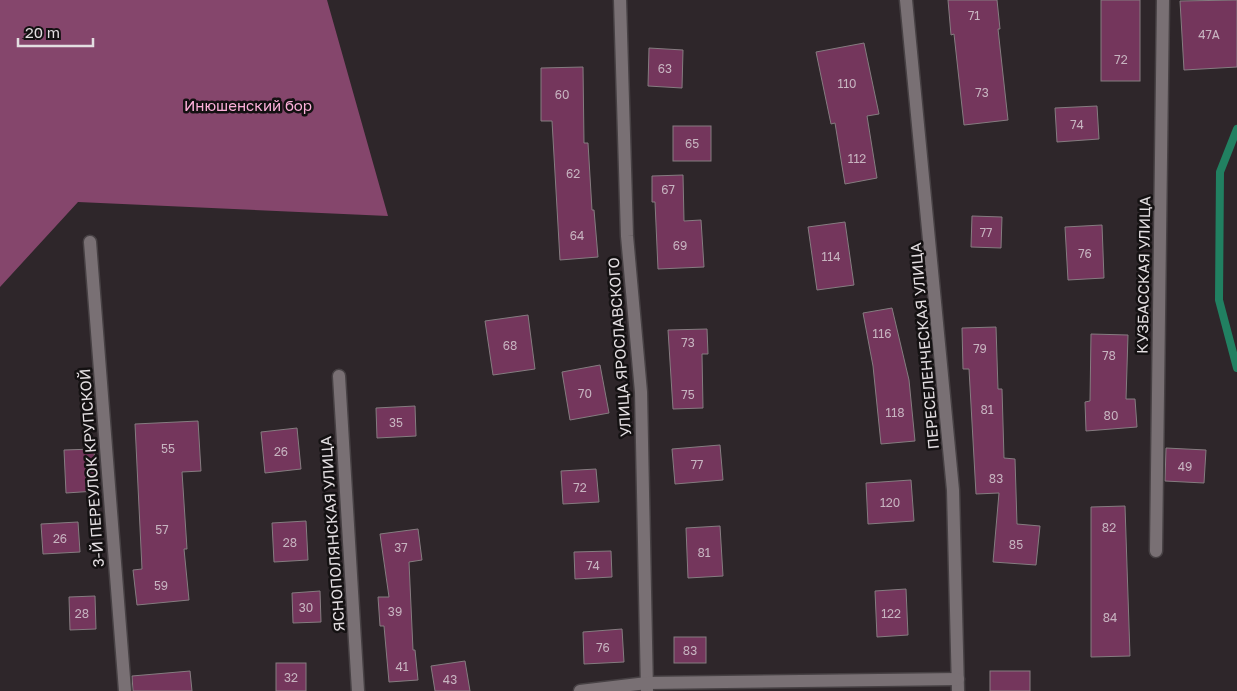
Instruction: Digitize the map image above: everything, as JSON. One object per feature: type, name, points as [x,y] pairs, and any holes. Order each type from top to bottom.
[{"type":"street","name":"УЛИЦА ЯРОСЛАВСКОГО","points":[[620,0],[626,236],[641,392],[647,687]]},
{"type":"street","name":"ПЕРЕСЕЛЕНЧЕСКАЯ УЛИЦА","points":[[906,0],[954,490],[958,685]]},
{"type":"street","name":"КУЗБАССКАЯ УЛИЦА","points":[[1156,551],[1164,0]]},
{"type":"street","name":"3-Й ПЕРЕУЛОК КРУПСКОЙ","points":[[90,242],[125,691]]},
{"type":"street","name":"ЯСНОПОЛЯНСКАЯ УЛИЦА","points":[[339,376],[358,691]]},
{"type":"street","points":[[580,691],[647,687],[958,685]]},
{"type":"green space","name":"Инюшенский бор","points":[[0,0],[327,0],[388,216],[78,202],[0,287]]},
{"type":"building","points":[[948,0],[997,0],[1000,29],[998,29],[1008,120],[964,125],[954,34],[951,35]]},
{"type":"building","points":[[1101,0],[1140,0],[1140,81],[1101,81]]},
{"type":"building","points":[[1237,0],[1237,67],[1184,70],[1180,1]]},
{"type":"building","points":[[864,43],[879,114],[867,116],[877,178],[845,184],[835,123],[831,124],[816,52]]},
{"type":"building","points":[[649,48],[683,50],[682,88],[648,86]]},
{"type":"building","points":[[583,67],[584,143],[588,143],[592,210],[594,210],[598,257],[560,260],[552,121],[541,121],[541,68]]},
{"type":"building","points":[[1097,106],[1099,139],[1057,142],[1055,108]]},
{"type":"building","points":[[673,126],[711,126],[711,161],[673,161]]},
{"type":"building","points":[[683,175],[684,221],[701,220],[704,267],[658,269],[655,202],[652,202],[652,176]]},
{"type":"building","points":[[972,216],[1002,217],[1001,248],[971,247]]},
{"type":"building","points":[[845,222],[854,285],[817,290],[808,227]]},
{"type":"building","points":[[1102,225],[1104,278],[1068,280],[1065,227]]},
{"type":"building","points":[[892,308],[909,380],[915,441],[881,444],[873,366],[863,313]]},
{"type":"building","points":[[528,315],[535,369],[493,375],[485,321]]},
{"type":"building","points":[[996,327],[998,389],[1002,389],[1004,458],[1015,459],[1017,524],[1040,526],[1036,565],[993,562],[999,493],[976,494],[969,369],[963,369],[962,328]]},
{"type":"building","points":[[707,329],[708,354],[702,354],[703,408],[673,409],[668,330]]},
{"type":"building","points":[[1091,334],[1128,335],[1126,399],[1135,399],[1137,427],[1086,431],[1085,402],[1090,401]]},
{"type":"building","points":[[600,365],[609,413],[570,420],[562,372]]},
{"type":"building","points":[[415,406],[416,436],[377,438],[376,408]]},
{"type":"building","points":[[198,421],[201,471],[182,472],[187,549],[184,549],[189,600],[137,605],[133,570],[142,569],[135,424]]},
{"type":"building","points":[[297,428],[301,469],[265,473],[261,432]]},
{"type":"building","points":[[720,445],[723,480],[675,484],[672,449]]},
{"type":"building","points":[[1166,448],[1206,450],[1204,483],[1165,481]]},
{"type":"building","points":[[94,449],[96,491],[66,493],[64,450]]},
{"type":"building","points":[[596,469],[599,502],[563,504],[561,471]]},
{"type":"building","points":[[911,480],[914,521],[868,524],[866,483]]},
{"type":"building","points":[[1125,506],[1130,656],[1091,657],[1091,507]]},
{"type":"building","points":[[306,521],[308,560],[274,562],[272,523]]},
{"type":"building","points":[[78,522],[80,552],[43,554],[41,524]]},
{"type":"building","points":[[720,526],[723,576],[688,578],[686,528]]},
{"type":"building","points":[[418,529],[422,560],[409,562],[413,650],[415,650],[418,680],[389,682],[384,626],[380,626],[378,597],[389,597],[380,534]]},
{"type":"building","points":[[611,551],[612,577],[575,579],[574,552]]},
{"type":"building","points":[[906,589],[908,635],[877,637],[875,591]]},
{"type":"building","points":[[320,591],[321,622],[293,623],[292,593]]},
{"type":"building","points":[[95,596],[96,629],[70,630],[69,597]]},
{"type":"building","points":[[622,629],[624,662],[584,664],[583,632]]},
{"type":"building","points":[[674,637],[706,637],[706,663],[674,663]]},
{"type":"building","points":[[465,661],[470,691],[435,691],[431,666]]},
{"type":"building","points":[[276,663],[306,663],[306,691],[276,691]]},
{"type":"building","points":[[190,671],[192,691],[133,691],[132,676]]},
{"type":"building","points":[[990,671],[1030,671],[1030,691],[990,691]]},
{"type":"waterway","points":[[1237,129],[1220,172],[1219,300],[1237,368]]}]
